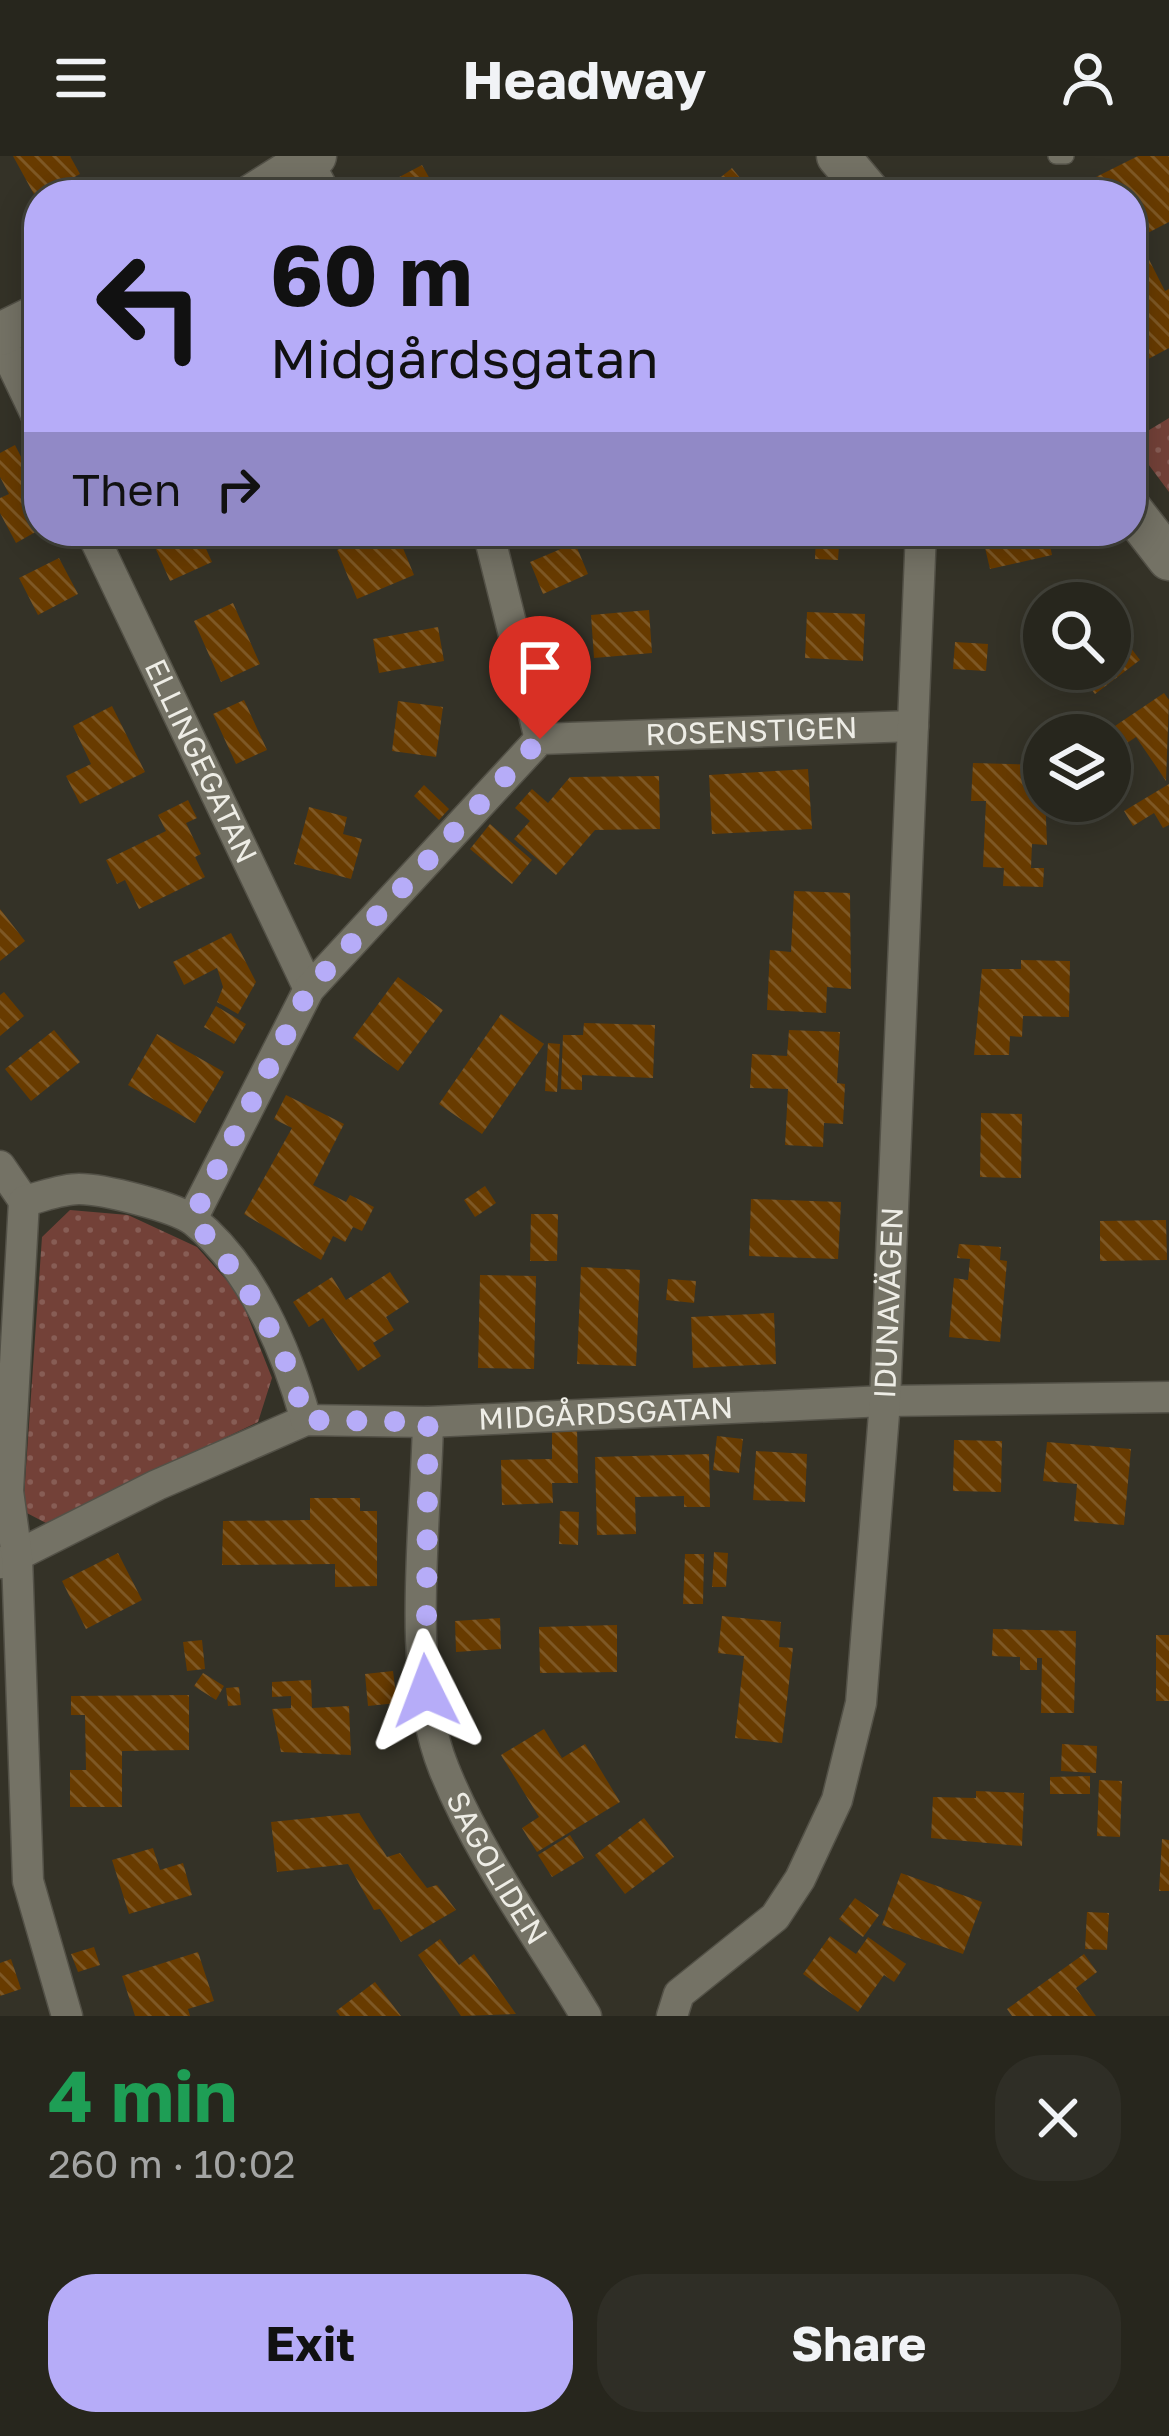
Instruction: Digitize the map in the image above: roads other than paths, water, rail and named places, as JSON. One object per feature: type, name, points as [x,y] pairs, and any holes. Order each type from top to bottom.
[{"type":"street","points":[[0,337],[24,389]]},
{"type":"street","points":[[1146,529],[1169,559]]},
{"type":"street","name":"ELLINGEGATAN","points":[[98,546],[309,989]]},
{"type":"street","points":[[192,1219],[309,989],[540,739],[492,546]]},
{"type":"street","name":"IDUNAVÄGEN","points":[[673,2011],[679,1994],[775,1917],[800,1880],[837,1800],[861,1703],[885,1401],[920,546]]},
{"type":"street","name":"ROSENSTIGEN","points":[[540,739],[913,726]]},
{"type":"street","points":[[0,1166],[25,1201],[8,1560],[28,1880],[67,2016]]},
{"type":"street","points":[[25,1201],[77,1189],[118,1195],[192,1219],[244,1279],[292,1370],[305,1420]]},
{"type":"street","name":"MIDGÅRDSGATAN","points":[[8,1560],[157,1485],[305,1420],[428,1422],[885,1401],[1169,1396]]},
{"type":"street","name":"SAGOLIDEN","points":[[428,1422],[423,1622],[426,1691],[443,1767],[586,2016]]},
{"type":"lane","points":[[1056,156],[1066,156]]}]
